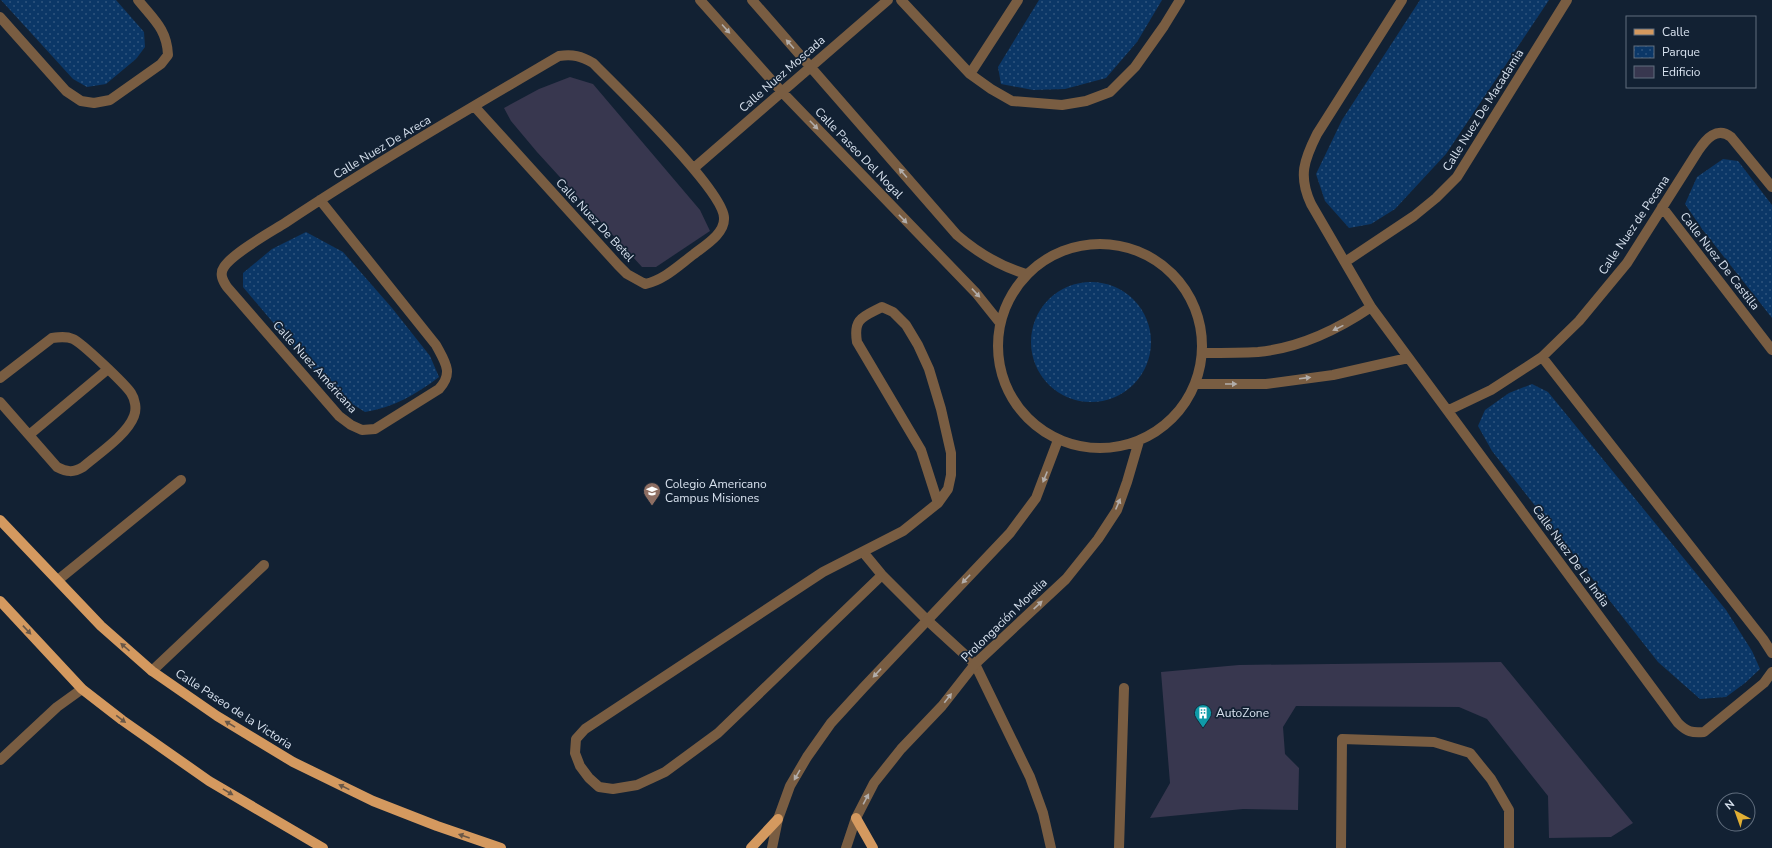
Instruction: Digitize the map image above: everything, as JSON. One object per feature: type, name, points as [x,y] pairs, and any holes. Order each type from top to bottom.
[{"type":"main road","name":"Calle Paseo de la Victoria","points":[[0,520],[101,626],[152,671],[216,716],[293,762],[373,801],[437,826],[501,848]]},
{"type":"main road","points":[[0,601],[82,689],[122,720],[209,781],[323,848]]},
{"type":"main road","points":[[856,818],[873,848]]},
{"type":"main road","points":[[751,848],[778,819]]},
{"type":"street","points":[[0,17],[66,91],[81,100],[94,102],[110,100],[161,64],[168,55],[168,44],[164,33],[138,0]]},
{"type":"street","name":"Calle Paseo Del Nogal","points":[[700,0],[782,92],[976,293],[1000,322]]},
{"type":"street","name":"Calle Paseo Del Nogal","points":[[752,0],[957,235],[980,254],[1010,270],[1026,274]]},
{"type":"street","name":"Calle Nuez Moscada","points":[[694,168],[888,0]]},
{"type":"street","points":[[901,0],[970,74],[991,89],[1012,101],[1062,105],[1086,101],[1110,92],[1135,67],[1164,26],[1180,0]]},
{"type":"street","points":[[970,74],[1018,0]]},
{"type":"street","points":[[1203,353],[1259,352],[1289,346],[1319,337],[1347,324],[1371,307],[1310,204],[1304,190],[1303,173],[1307,154],[1317,134],[1402,0]]},
{"type":"street","name":"Calle Nuez De Macadamia","points":[[1345,262],[1414,216],[1436,198],[1457,177],[1567,0]]},
{"type":"street","name":"Calle Nuez De Betel","points":[[474,106],[618,265],[636,280],[645,284],[662,279],[712,240],[722,228],[724,218],[722,208],[694,168],[593,63],[582,56],[572,54],[559,56]]},
{"type":"street","name":"Calle Nuez De Areca","points":[[224,267],[242,251],[320,200],[559,56]]},
{"type":"street","name":"Calle Nuez de Pecana","points":[[1449,410],[1491,390],[1542,357],[1578,321],[1627,263],[1698,151],[1708,138],[1719,132],[1726,133],[1731,137],[1772,187]]},
{"type":"street","name":"Calle Nuez Américana","points":[[224,267],[222,273],[223,280],[227,287],[339,416],[350,425],[362,430],[375,429],[439,389],[446,382],[447,372],[444,360],[436,345],[320,200]]},
{"type":"street","name":"Calle Nuez De Castilla","points":[[1662,207],[1772,350]]},
{"type":"street","points":[[1112,244],[1143,252],[1169,269],[1189,293],[1200,322],[1203,353],[1196,384],[1182,408],[1163,428],[1139,441],[1122,446],[1104,449],[1086,448],[1058,440],[1036,427],[1022,413],[1011,398],[1003,380],[998,361],[997,342],[1000,322],[1006,305],[1014,289],[1026,274],[1051,256],[1081,245],[1112,244]]},
{"type":"street","points":[[882,575],[718,733],[665,772],[637,785],[613,789],[599,787],[589,778],[580,766],[575,753],[576,739],[585,729],[823,572],[903,531],[938,503],[948,489],[951,475],[951,453],[941,409],[929,369],[918,346],[902,321],[894,312],[882,307],[861,318],[855,330],[857,342],[921,450],[938,503]]},
{"type":"street","name":"Calle Nuez De La India","points":[[1371,307],[1408,358],[1449,410],[1670,714],[1686,730],[1693,733],[1704,732],[1764,683],[1772,672]]},
{"type":"street","points":[[0,378],[52,338],[62,337],[72,339],[85,347],[131,392],[135,404],[135,415],[128,428],[83,467],[75,472],[65,471],[57,467],[0,402]]},
{"type":"street","points":[[1542,357],[1763,639],[1772,654]]},
{"type":"street","points":[[1196,384],[1266,384],[1333,375],[1408,358]]},
{"type":"street","points":[[28,435],[108,369]]},
{"type":"street","points":[[772,848],[778,819],[790,786],[807,757],[831,723],[1010,533],[1036,498],[1058,440]]},
{"type":"street","name":"Prolongación Morelia","points":[[846,848],[856,818],[879,778],[901,750],[942,706],[975,664],[1066,579],[1098,539],[1116,510],[1127,482],[1139,441]]},
{"type":"street","points":[[58,580],[181,480]]},
{"type":"street","points":[[863,552],[882,575],[927,620],[975,664],[1030,777],[1043,813],[1051,848]]},
{"type":"street","points":[[152,671],[264,565]]},
{"type":"street","points":[[1120,848],[1124,688]]},
{"type":"street","points":[[0,760],[57,707],[82,689]]},
{"type":"street","points":[[1341,848],[1342,739],[1434,742],[1470,753],[1491,779],[1509,810],[1509,848]]},
{"type":"green space","points":[[1,0],[116,0],[144,32],[145,47],[136,59],[106,84],[87,87],[73,79]]},
{"type":"green space","points":[[1039,0],[1162,0],[1137,42],[1106,78],[1065,89],[1033,90],[1001,84],[998,67]]},
{"type":"green space","points":[[1420,0],[1549,0],[1446,154],[1395,209],[1371,224],[1349,228],[1325,201],[1316,174],[1342,120]]},
{"type":"green space","points":[[1723,159],[1738,161],[1772,205],[1772,318],[1702,229],[1685,204],[1697,177]]},
{"type":"green space","points":[[306,232],[343,252],[392,308],[430,356],[439,377],[422,389],[394,404],[365,412],[330,390],[243,287],[243,273],[272,249]]},
{"type":"green space","points":[[1091,282],[1103,283],[1114,287],[1124,292],[1133,300],[1141,309],[1146,319],[1150,330],[1150,354],[1146,365],[1141,375],[1133,384],[1124,392],[1114,397],[1103,401],[1091,402],[1079,401],[1068,397],[1058,392],[1049,384],[1041,375],[1036,365],[1032,354],[1031,342],[1032,330],[1036,319],[1041,309],[1049,300],[1058,292],[1068,287],[1079,283]]},
{"type":"green space","points":[[1532,384],[1548,392],[1726,610],[1752,651],[1760,669],[1745,683],[1726,697],[1700,699],[1658,662],[1492,451],[1478,426],[1485,410],[1509,393]]},
{"type":"building","points":[[570,77],[593,84],[700,210],[710,231],[656,267],[642,267],[537,152],[511,121],[504,108],[539,89]]},
{"type":"building","points":[[1501,662],[1633,823],[1611,837],[1549,838],[1548,796],[1487,719],[1459,707],[1296,706],[1283,727],[1285,754],[1299,768],[1298,810],[1243,809],[1150,818],[1170,783],[1161,672],[1239,665]]},
{"type":"place","name":"Colegio Americano Campus Misiones","points":[[652,506]]},
{"type":"place","name":"AutoZone","points":[[1203,728]]}]
